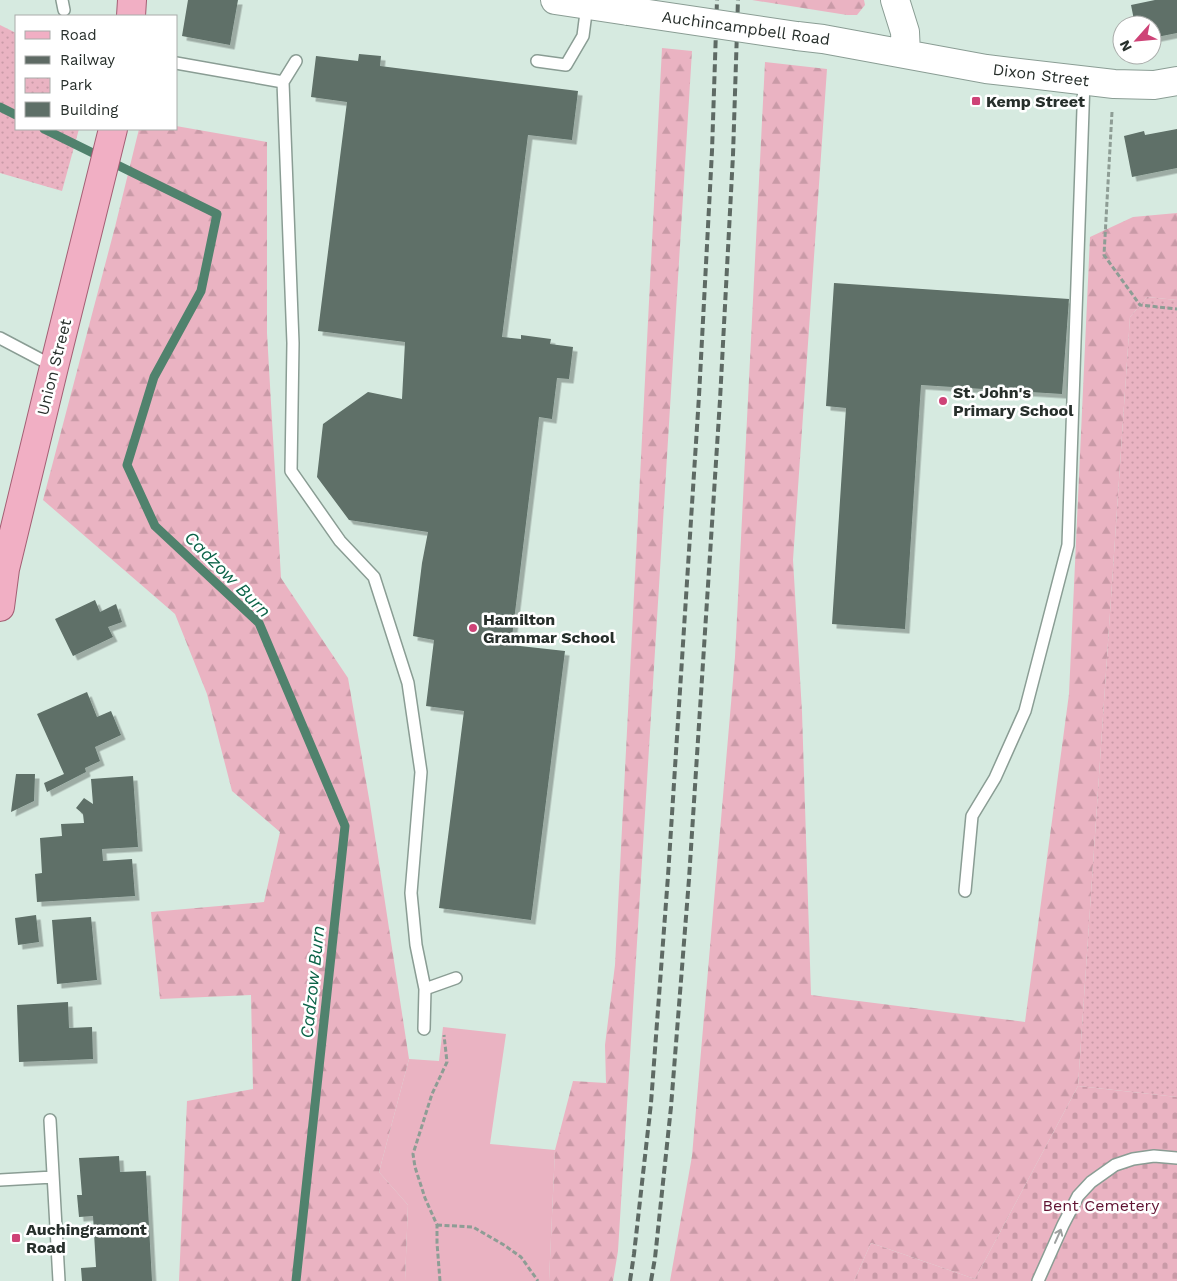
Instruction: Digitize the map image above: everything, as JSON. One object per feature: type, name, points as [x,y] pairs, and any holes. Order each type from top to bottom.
[{"type":"main road","points":[[131,15],[132,0]]},
{"type":"main road","name":"Union Street","points":[[0,607],[5,569],[113,130]]},
{"type":"street","name":"Auchincampbell Road","points":[[555,0],[823,39],[906,54]]},
{"type":"street","points":[[895,0],[905,32],[906,54]]},
{"type":"street","name":"Dixon Street","points":[[906,54],[986,69],[1114,84],[1154,85],[1177,81]]},
{"type":"lane","points":[[537,61],[566,65],[583,36],[587,5]]},
{"type":"lane","points":[[296,61],[283,82],[293,343],[292,470],[340,541],[374,577],[408,683],[421,772],[410,894],[416,945],[425,989],[424,1029]]},
{"type":"lane","points":[[178,63],[283,82]]},
{"type":"lane","points":[[965,891],[972,816],[995,778],[1025,711],[1068,545],[1084,80]]},
{"type":"lane","points":[[0,338],[54,367]]},
{"type":"lane","points":[[425,989],[456,978]]},
{"type":"lane","points":[[50,1120],[60,1281]]},
{"type":"lane","points":[[1038,1281],[1078,1196],[1091,1182],[1115,1165],[1133,1158],[1154,1156],[1177,1158]]},
{"type":"lane","points":[[0,1180],[53,1176]]},
{"type":"path","points":[[1114,84],[1104,255],[1140,305],[1177,309]]},
{"type":"path","points":[[424,1029],[443,1027],[446,1062],[432,1094],[413,1154],[415,1168],[425,1198],[437,1225],[440,1281]]},
{"type":"path","points":[[437,1225],[473,1227],[521,1257],[538,1281]]},
{"type":"green space","points":[[752,0],[864,0],[865,5],[857,15],[847,15]]},
{"type":"green space","points":[[0,25],[15,32],[15,130],[79,130],[62,191],[0,173]]},
{"type":"green space","points":[[662,48],[692,51],[618,1251],[613,1281],[549,1281],[555,1150],[573,1081],[606,1083],[605,1045],[615,965]]},
{"type":"green space","points":[[765,62],[827,69],[793,560],[802,712],[811,995],[1025,1022],[1069,694],[1090,237],[1133,217],[1177,213],[1177,300],[1147,297],[1130,317],[1078,1086],[975,1279],[871,1243],[854,1281],[670,1281],[692,1156],[735,657]]},
{"type":"green space","points":[[178,126],[267,142],[267,333],[281,578],[348,678],[370,804],[409,1059],[379,1172],[408,1205],[405,1281],[179,1281],[187,1101],[253,1089],[251,995],[160,999],[151,912],[264,902],[280,832],[232,791],[207,694],[175,614],[43,500],[139,130],[178,130]]},
{"type":"green space","points":[[1147,297],[1177,300],[1177,1097],[1078,1086],[1130,317]]},
{"type":"green space","points":[[443,1027],[506,1034],[490,1144],[555,1150],[549,1281],[405,1281],[408,1205],[379,1172],[409,1059],[439,1061]]},
{"type":"green space","name":"Bent Cemetery","points":[[1078,1086],[1177,1097],[1177,1281],[854,1281],[871,1243],[975,1279]]},
{"type":"building","points":[[188,0],[238,0],[230,45],[182,36]]},
{"type":"building","points":[[1155,0],[1177,0],[1177,33],[1162,36],[1162,15],[1133,15],[1131,5]]},
{"type":"building","points":[[359,54],[381,56],[380,66],[578,91],[572,140],[528,135],[502,337],[521,339],[521,335],[551,339],[550,344],[573,347],[569,379],[557,378],[552,419],[539,417],[511,645],[565,651],[531,920],[439,908],[464,711],[426,706],[434,640],[413,636],[422,563],[428,532],[349,520],[317,477],[323,424],[368,392],[402,399],[405,342],[318,331],[347,102],[311,97],[316,56],[358,61]]},
{"type":"building","points":[[1177,129],[1177,168],[1132,177],[1124,136],[1144,131],[1145,135]]},
{"type":"building","points":[[834,283],[1069,299],[1062,394],[921,385],[905,629],[832,624],[846,408],[826,406]]},
{"type":"building","points":[[95,600],[100,612],[116,604],[122,622],[108,627],[113,637],[73,656],[55,619]]},
{"type":"building","points":[[87,692],[97,717],[111,711],[121,735],[95,747],[100,761],[85,768],[86,772],[47,792],[44,783],[64,774],[37,714]]},
{"type":"building","points":[[16,774],[35,774],[34,801],[11,812]]},
{"type":"building","points":[[133,776],[138,847],[102,849],[103,861],[132,859],[135,896],[37,902],[35,874],[42,873],[40,838],[62,836],[61,824],[84,823],[83,814],[76,808],[84,798],[93,804],[91,779]]},
{"type":"building","points":[[36,915],[39,942],[18,945],[15,918]]},
{"type":"building","points":[[91,917],[97,980],[57,984],[52,920]]},
{"type":"building","points":[[68,1002],[69,1028],[92,1027],[93,1059],[19,1062],[17,1005]]},
{"type":"building","points":[[119,1156],[120,1172],[146,1171],[152,1281],[82,1281],[81,1268],[96,1267],[93,1216],[79,1217],[77,1195],[82,1195],[79,1158]]},
{"type":"waterway","name":"Cadzow Burn","points":[[0,107],[15,114]]},
{"type":"waterway","name":"Cadzow Burn","points":[[46,130],[217,214],[201,291],[154,377],[127,465],[155,526],[259,623],[345,826],[296,1281]]},
{"type":"railway","points":[[630,1281],[651,1103],[668,876],[699,396],[712,151],[717,0]]},
{"type":"railway","points":[[651,1281],[671,1107],[689,879],[720,400],[733,155],[738,0]]},
{"type":"place","name":"Kemp Street","points":[[976,101]]},
{"type":"place","name":"St. John's Primary School","points":[[943,401]]},
{"type":"place","name":"Hamilton Grammar School","points":[[473,628]]},
{"type":"place","name":"Auchingramont Road","points":[[16,1238]]}]
